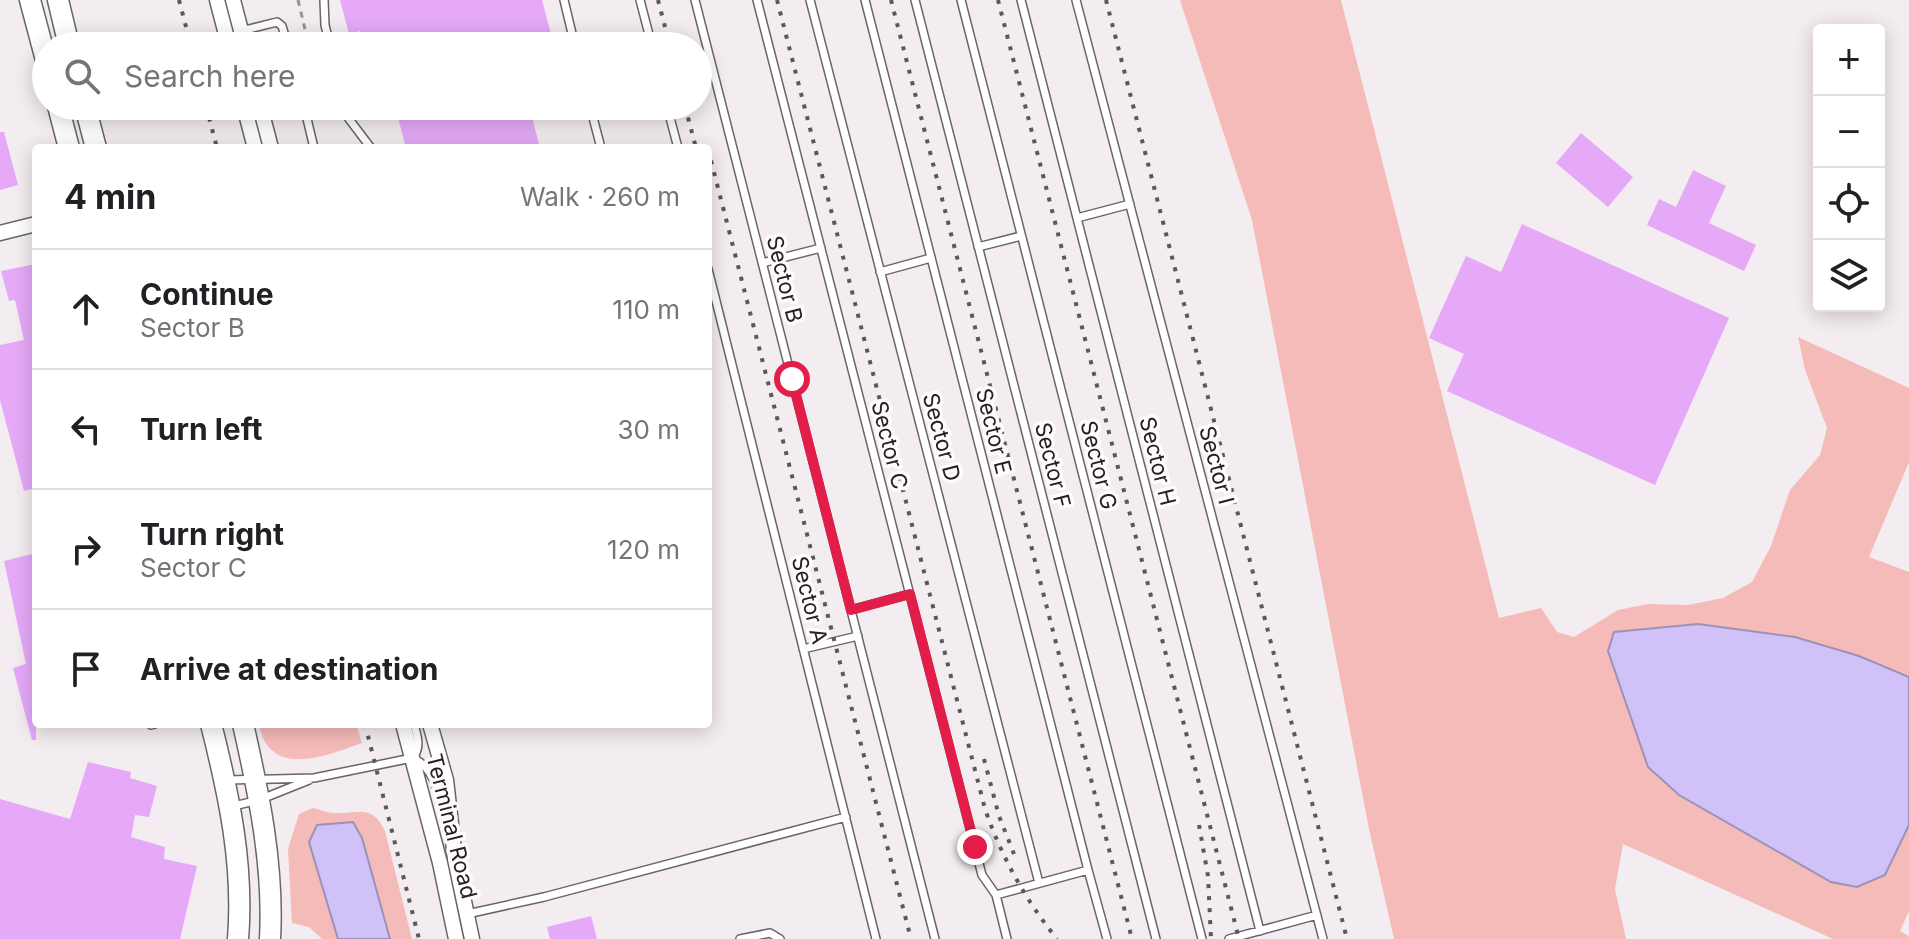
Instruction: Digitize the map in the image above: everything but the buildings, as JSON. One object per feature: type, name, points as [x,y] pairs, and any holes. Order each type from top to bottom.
[{"type":"main road","points":[[30,0],[39,32]]},
{"type":"main road","points":[[58,0],[66,32]]},
{"type":"main road","points":[[62,120],[68,144]]},
{"type":"main road","points":[[89,120],[95,144]]},
{"type":"main road","points":[[212,728],[230,807],[239,879],[238,939]]},
{"type":"main road","points":[[244,728],[259,800],[269,874],[270,939]]},
{"type":"street","points":[[217,0],[225,32]]},
{"type":"street","points":[[233,0],[241,32]]},
{"type":"street","points":[[248,120],[254,144]]},
{"type":"street","points":[[264,120],[270,144]]},
{"type":"street","points":[[0,233],[32,225]]},
{"type":"street","name":"Terminal Road","points":[[404,728],[448,896],[456,939]]},
{"type":"street","points":[[431,728],[446,780],[455,859],[472,939]]},
{"type":"lane","points":[[324,0],[327,32]]},
{"type":"lane","points":[[564,0],[572,32]]},
{"type":"lane","points":[[640,0],[648,32]]},
{"type":"lane","name":"Sector B","points":[[695,0],[703,32]]},
{"type":"lane","name":"Sector C","points":[[757,0],[982,875],[996,895],[1007,939]]},
{"type":"lane","name":"Sector D","points":[[810,0],[1039,883]]},
{"type":"lane","name":"Sector E","points":[[865,0],[1107,939]]},
{"type":"lane","name":"Sector F","points":[[915,0],[1156,939]]},
{"type":"lane","name":"Sector G","points":[[961,0],[1202,939]]},
{"type":"lane","name":"Sector H","points":[[1021,0],[1260,931]]},
{"type":"lane","name":"Sector I","points":[[1076,0],[1323,939]]},
{"type":"lane","points":[[256,32],[277,22],[285,32]]},
{"type":"lane","name":"Sector B","points":[[712,67],[935,939]]},
{"type":"lane","points":[[307,120],[313,144]]},
{"type":"lane","points":[[350,120],[368,144]]},
{"type":"lane","points":[[594,120],[600,144]]},
{"type":"lane","points":[[671,120],[677,144]]},
{"type":"lane","points":[[1077,218],[1130,204]]},
{"type":"lane","points":[[978,247],[1021,236]]},
{"type":"lane","points":[[762,263],[821,248]]},
{"type":"lane","points":[[880,272],[931,258]]},
{"type":"lane","name":"Sector A","points":[[712,285],[876,939]]},
{"type":"lane","points":[[851,610],[910,594]]},
{"type":"lane","points":[[803,649],[858,636]]},
{"type":"lane","points":[[412,758],[418,749],[415,728]]},
{"type":"lane","points":[[230,807],[259,800],[314,778],[412,758],[424,764],[434,781],[455,859]]},
{"type":"lane","points":[[225,781],[314,778]]},
{"type":"lane","points":[[467,914],[544,897],[846,817]]},
{"type":"lane","points":[[996,895],[1088,870]]},
{"type":"lane","points":[[1229,939],[1317,915]]},
{"type":"lane","points":[[740,939],[770,933],[780,939]]},
{"type":"path","points":[[298,0],[306,32]]},
{"type":"shaded area","points":[[1180,0],[1341,0],[1499,618],[1541,608],[1557,632],[1574,637],[1618,610],[1648,604],[1688,605],[1723,598],[1752,582],[1771,546],[1790,490],[1820,455],[1827,428],[1805,370],[1798,337],[1909,388],[1909,462],[1869,557],[1909,572],[1909,911],[1900,931],[1909,939],[1833,939],[1623,844],[1615,889],[1626,939],[1394,939],[1369,829],[1252,220]]},
{"type":"shaded area","points":[[1698,624],[1795,637],[1859,656],[1909,677],[1909,825],[1885,875],[1857,887],[1831,882],[1679,795],[1648,767],[1608,651],[1614,632]]},
{"type":"shaded area","points":[[260,728],[357,728],[362,743],[325,755],[297,759],[274,752],[265,742]]},
{"type":"shaded area","points":[[313,808],[330,813],[369,813],[380,822],[385,831],[412,939],[322,939],[309,927],[292,923],[288,849],[299,814]]},
{"type":"shaded area","points":[[353,822],[362,838],[390,939],[338,939],[309,842],[317,825]]},
{"type":"railway","points":[[179,0],[187,32]]},
{"type":"railway","points":[[658,0],[666,32]]},
{"type":"railway","points":[[777,0],[985,809],[1015,877],[1057,939]]},
{"type":"railway","points":[[891,0],[1132,939]]},
{"type":"railway","points":[[998,0],[1239,939]]},
{"type":"railway","points":[[1106,0],[1347,939]]},
{"type":"railway","points":[[210,120],[216,144]]},
{"type":"railway","points":[[689,120],[695,144]]},
{"type":"railway","points":[[712,165],[911,939]]},
{"type":"railway","points":[[366,728],[419,939]]},
{"type":"railway","points":[[984,759],[999,816],[1014,854]]},
{"type":"railway","points":[[1199,825],[1208,876],[1211,939]]},
{"type":"route","points":[[792,379],[851,610],[910,594],[975,847]]}]
